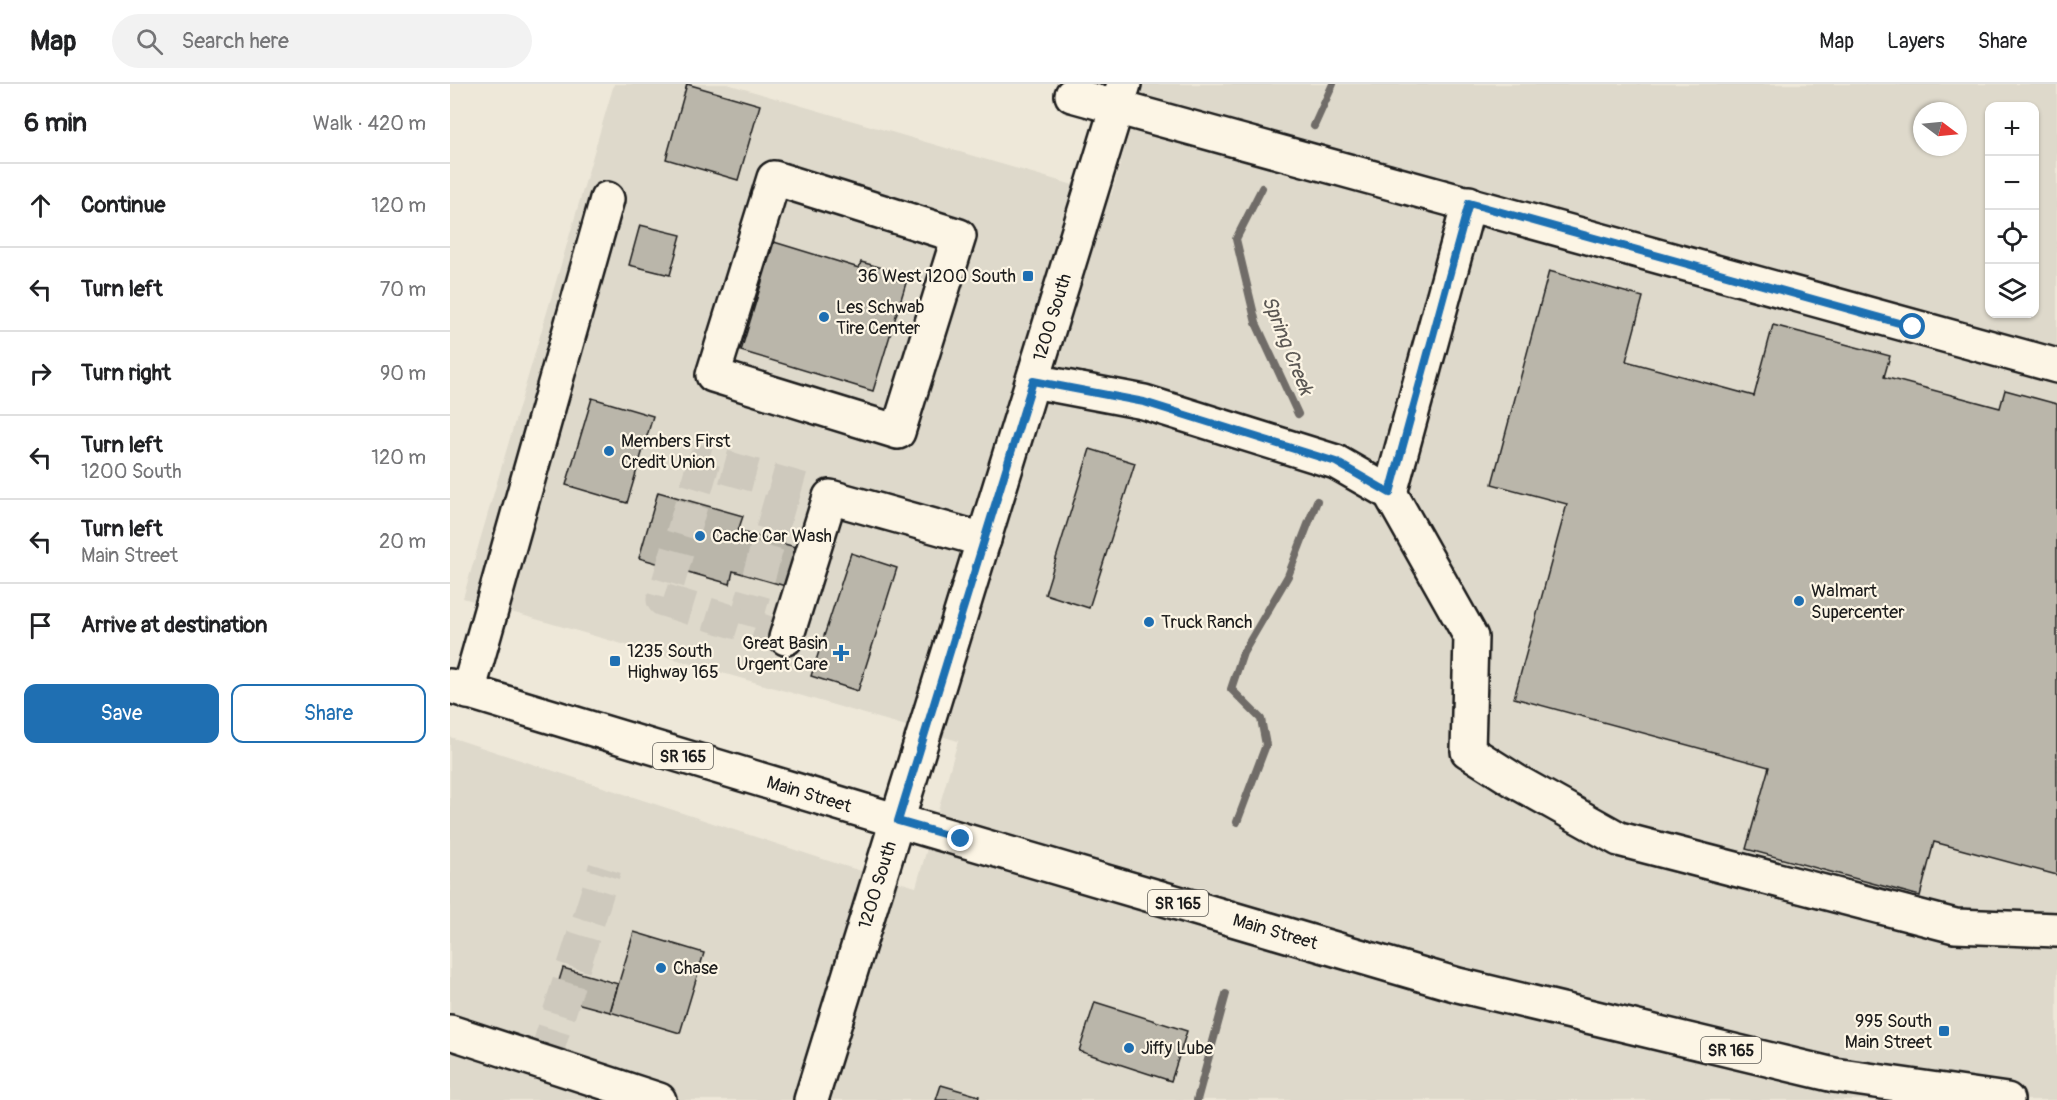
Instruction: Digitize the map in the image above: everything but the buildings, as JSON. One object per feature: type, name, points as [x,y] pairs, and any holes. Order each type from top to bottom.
[{"type":"main road","points":[[1072,95],[1120,96],[1469,203],[2057,366]]},
{"type":"main road","name":"1200 South","points":[[811,1100],[1120,96]]},
{"type":"main road","points":[[774,178],[959,236],[898,432],[712,375],[774,178]]},
{"type":"main road","points":[[459,689],[607,199]]},
{"type":"main road","points":[[1390,493],[1469,203]]},
{"type":"main road","points":[[1033,381],[1144,402],[1336,462],[1390,493],[1471,637],[1468,751],[1516,782],[1618,839],[1955,926],[2057,930]]},
{"type":"main road","points":[[786,638],[831,497],[984,540]]},
{"type":"main road","name":"Main Street","points":[[459,689],[898,821],[1458,985],[1834,1075],[2007,1100]]},
{"type":"main road","points":[[450,1032],[659,1100]]},
{"type":"shaded area","points":[[614,84],[727,84],[1111,196],[1143,84],[2057,84],[2057,1100],[450,1100],[450,737],[841,865],[916,887],[958,741],[463,598]]},
{"type":"waterway","name":"Spring Creek","points":[[1314,126],[1333,84]]},
{"type":"waterway","name":"Spring Creek","points":[[1262,188],[1236,239],[1256,323],[1298,414]]},
{"type":"waterway","name":"Spring Creek","points":[[1237,822],[1266,745],[1261,719],[1231,689],[1243,653],[1288,576],[1317,501]]},
{"type":"waterway","name":"Spring Creek","points":[[1197,1100],[1226,994]]},
{"type":"tunnel","points":[[786,638],[663,600],[704,461],[830,497]]},
{"type":"tunnel","points":[[745,625],[785,484]]},
{"type":"tunnel","points":[[544,1061],[605,868]]},
{"type":"place","name":"36 West 1200 South","points":[[1028,276]]},
{"type":"place","name":"Les Schwab Tire Center","points":[[824,317]]},
{"type":"place","name":"Members First Credit Union","points":[[609,451]]},
{"type":"place","name":"Cache Car Wash","points":[[700,536]]},
{"type":"place","name":"Walmart Supercenter","points":[[1799,601]]},
{"type":"place","name":"Truck Ranch","points":[[1149,622]]},
{"type":"place","name":"Great Basin Urgent Care","points":[[841,653]]},
{"type":"place","name":"1235 South Highway 165","points":[[615,661]]},
{"type":"place","name":"Chase","points":[[661,968]]},
{"type":"place","name":"995 South Main Street","points":[[1944,1031]]},
{"type":"place","name":"Jiffy Lube","points":[[1129,1048]]},
{"type":"route","points":[[961,839],[898,821],[1033,381],[1144,402],[1336,462],[1390,493],[1469,203],[1913,327]]}]
